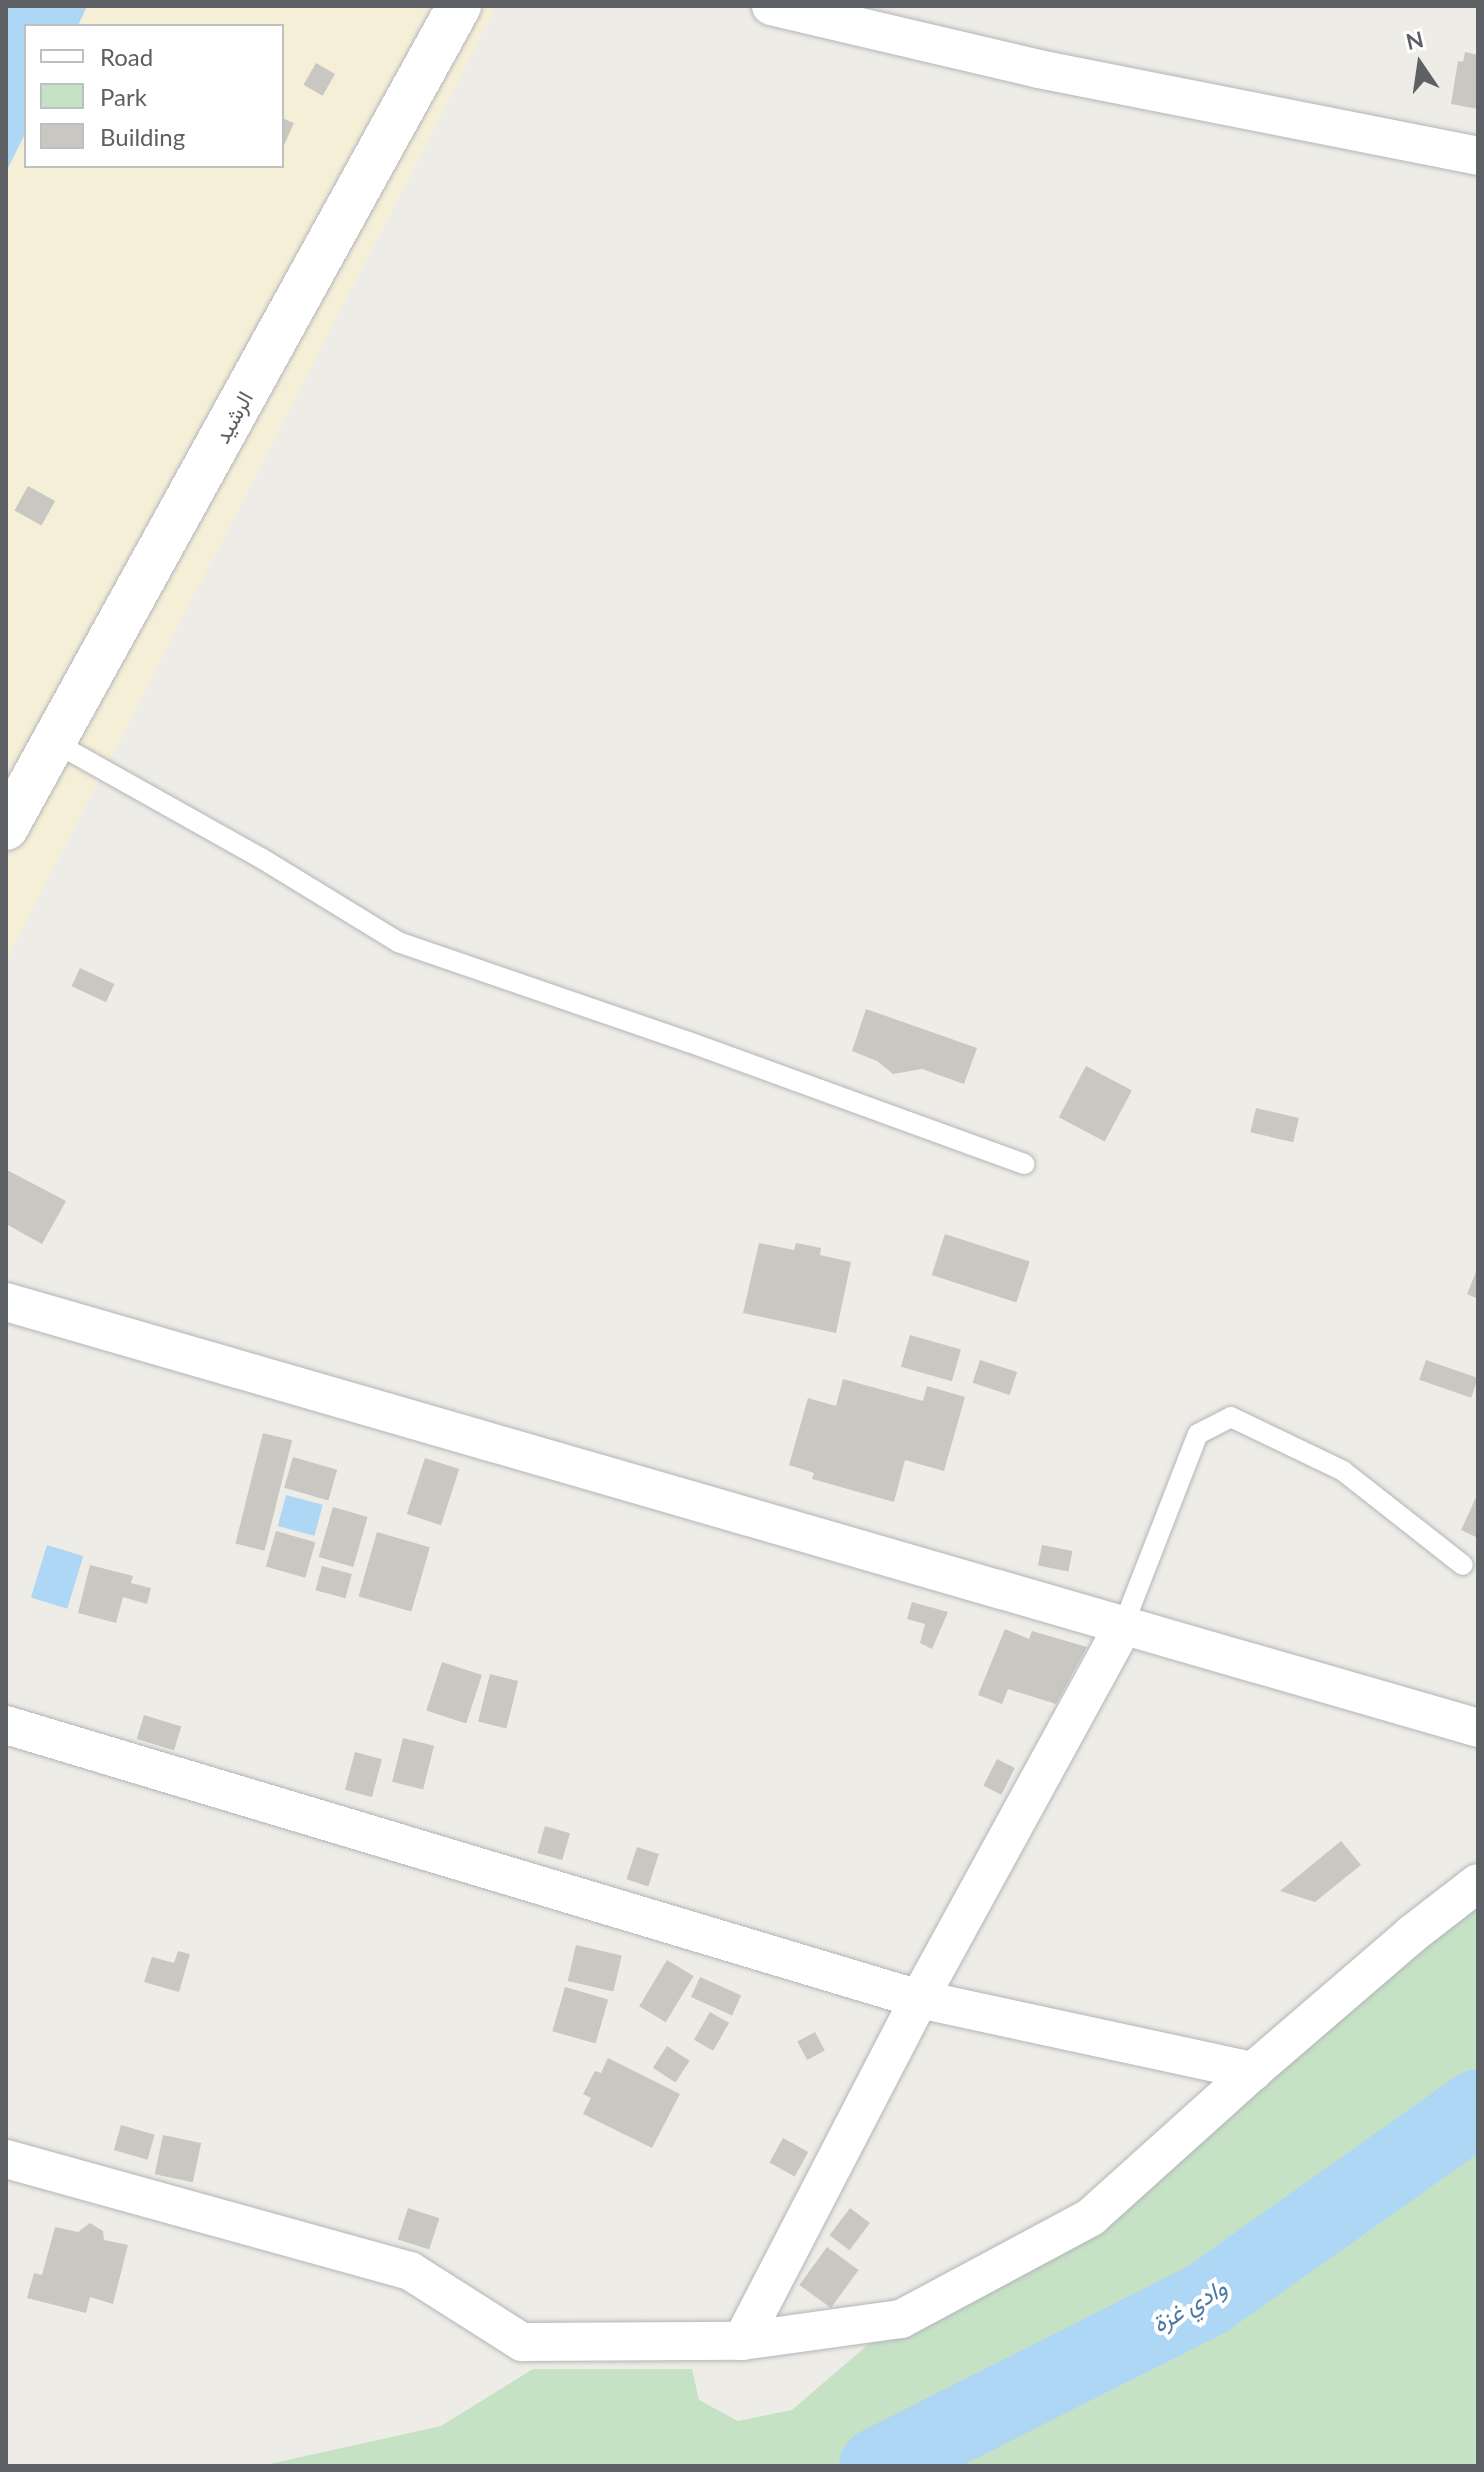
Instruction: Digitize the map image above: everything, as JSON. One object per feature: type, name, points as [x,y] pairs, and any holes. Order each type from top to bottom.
[{"type":"main road","name":"الرشيد","points":[[6,828],[459,6]]},
{"type":"street","points":[[771,6],[1039,69],[1478,156]]},
{"type":"street","points":[[6,1302],[1478,1728]]},
{"type":"street","points":[[742,2341],[919,1999],[1123,1626]]},
{"type":"street","points":[[6,1725],[919,1999],[1253,2071]]},
{"type":"street","points":[[6,2159],[410,2271],[522,2342],[742,2341],[901,2319],[1091,2217],[1253,2071],[1478,1883]]},
{"type":"lane","points":[[54,742],[261,858],[398,942],[689,1042],[1025,1164]]},
{"type":"lane","points":[[1123,1626],[1198,1434],[1231,1417],[1343,1471],[1463,1565]]},
{"type":"green space","points":[[1478,1904],[1478,2466],[260,2466],[441,2426],[533,2369],[692,2369],[699,2400],[738,2421],[792,2410],[871,2342],[1270,2080]]},
{"type":"sand","points":[[6,6],[497,6],[6,961]]},
{"type":"water","points":[[6,6],[87,6],[79,24],[24,24],[24,136],[6,172]]},
{"type":"water","points":[[286,1495],[323,1505],[314,1536],[278,1526]]},
{"type":"water","points":[[47,1545],[83,1556],[67,1609],[31,1598]]},
{"type":"building","points":[[1465,52],[1478,55],[1478,109],[1451,104],[1458,61],[1463,62]]},
{"type":"building","points":[[316,63],[335,74],[323,96],[304,85]]},
{"type":"building","points":[[284,119],[294,123],[284,146]]},
{"type":"building","points":[[28,486],[55,501],[42,526],[14,510]]},
{"type":"building","points":[[80,968],[114,984],[106,1002],[72,986]]},
{"type":"building","points":[[866,1009],[977,1048],[964,1084],[922,1069],[893,1074],[877,1061],[852,1051]]},
{"type":"building","points":[[1086,1066],[1132,1090],[1105,1142],[1059,1117]]},
{"type":"building","points":[[1256,1108],[1299,1118],[1293,1142],[1250,1132]]},
{"type":"building","points":[[7,1170],[66,1201],[42,1244],[6,1224]]},
{"type":"building","points":[[945,1234],[1030,1262],[1016,1302],[932,1275]]},
{"type":"building","points":[[759,1243],[794,1250],[796,1243],[821,1248],[820,1255],[851,1262],[836,1333],[743,1313]]},
{"type":"building","points":[[1478,1267],[1478,1299],[1467,1294]]},
{"type":"building","points":[[910,1335],[961,1350],[952,1381],[901,1367]]},
{"type":"building","points":[[980,1360],[1017,1372],[1010,1395],[973,1383]]},
{"type":"building","points":[[1426,1360],[1478,1378],[1471,1398],[1419,1380]]},
{"type":"building","points":[[843,1379],[923,1401],[927,1386],[965,1397],[944,1471],[905,1460],[894,1502],[812,1479],[814,1473],[789,1465],[808,1398],[836,1406]]},
{"type":"building","points":[[263,1433],[292,1440],[265,1551],[235,1544]]},
{"type":"building","points":[[293,1457],[337,1470],[328,1500],[284,1488]]},
{"type":"building","points":[[425,1458],[459,1469],[441,1525],[407,1514]]},
{"type":"building","points":[[1478,1493],[1478,1538],[1461,1530]]},
{"type":"building","points":[[333,1507],[368,1517],[353,1567],[319,1557]]},
{"type":"building","points":[[276,1531],[315,1542],[305,1578],[266,1567]]},
{"type":"building","points":[[377,1532],[430,1547],[411,1612],[359,1596]]},
{"type":"building","points":[[1042,1545],[1072,1551],[1068,1572],[1038,1566]]},
{"type":"building","points":[[90,1565],[133,1576],[131,1583],[151,1588],[147,1604],[123,1597],[116,1623],[78,1613]]},
{"type":"building","points":[[322,1566],[352,1574],[345,1598],[316,1590]]},
{"type":"building","points":[[912,1602],[948,1612],[932,1649],[920,1643],[925,1624],[907,1619]]},
{"type":"building","points":[[1005,1629],[1029,1639],[1032,1631],[1087,1647],[1056,1704],[1008,1689],[1002,1704],[978,1695]]},
{"type":"building","points":[[442,1662],[482,1675],[466,1723],[426,1711]]},
{"type":"building","points":[[490,1674],[518,1681],[506,1729],[478,1722]]},
{"type":"building","points":[[144,1715],[181,1726],[174,1750],[137,1739]]},
{"type":"building","points":[[403,1738],[434,1746],[423,1789],[392,1782]]},
{"type":"building","points":[[355,1752],[382,1759],[372,1797],[345,1790]]},
{"type":"building","points":[[997,1759],[1015,1768],[1001,1795],[983,1786]]},
{"type":"building","points":[[545,1826],[570,1833],[562,1860],[537,1853]]},
{"type":"building","points":[[1341,1841],[1361,1865],[1315,1902],[1280,1891]]},
{"type":"building","points":[[637,1847],[659,1854],[648,1886],[626,1879]]},
{"type":"building","points":[[576,1945],[622,1956],[613,1992],[568,1981]]},
{"type":"building","points":[[178,1951],[190,1954],[179,1992],[144,1982],[152,1957],[174,1963]]},
{"type":"building","points":[[667,1960],[694,1976],[666,2022],[639,2006]]},
{"type":"building","points":[[700,1977],[741,1995],[732,2015],[691,1997]]},
{"type":"building","points":[[565,1987],[608,1999],[596,2044],[552,2031]]},
{"type":"building","points":[[710,2012],[729,2023],[713,2051],[694,2040]]},
{"type":"building","points":[[815,2032],[825,2051],[807,2060],[797,2041]]},
{"type":"building","points":[[667,2046],[690,2061],[675,2083],[653,2068]]},
{"type":"building","points":[[608,2058],[680,2094],[652,2148],[583,2114],[591,2098],[583,2094],[595,2071],[601,2073]]},
{"type":"building","points":[[121,2125],[155,2135],[147,2160],[114,2150]]},
{"type":"building","points":[[163,2135],[201,2143],[193,2182],[155,2174]]},
{"type":"building","points":[[783,2138],[808,2152],[795,2177],[769,2162]]},
{"type":"building","points":[[408,2208],[439,2218],[429,2250],[398,2239]]},
{"type":"building","points":[[850,2208],[870,2223],[850,2250],[830,2235]]},
{"type":"building","points":[[90,2223],[103,2231],[104,2240],[128,2245],[113,2304],[90,2297],[86,2313],[27,2298],[34,2273],[42,2275],[55,2227],[78,2232]]},
{"type":"building","points":[[827,2247],[859,2270],[831,2308],[799,2285]]},
{"type":"waterway","name":"وادي غزة","points":[[877,2466],[1207,2299],[1478,2107]]}]
